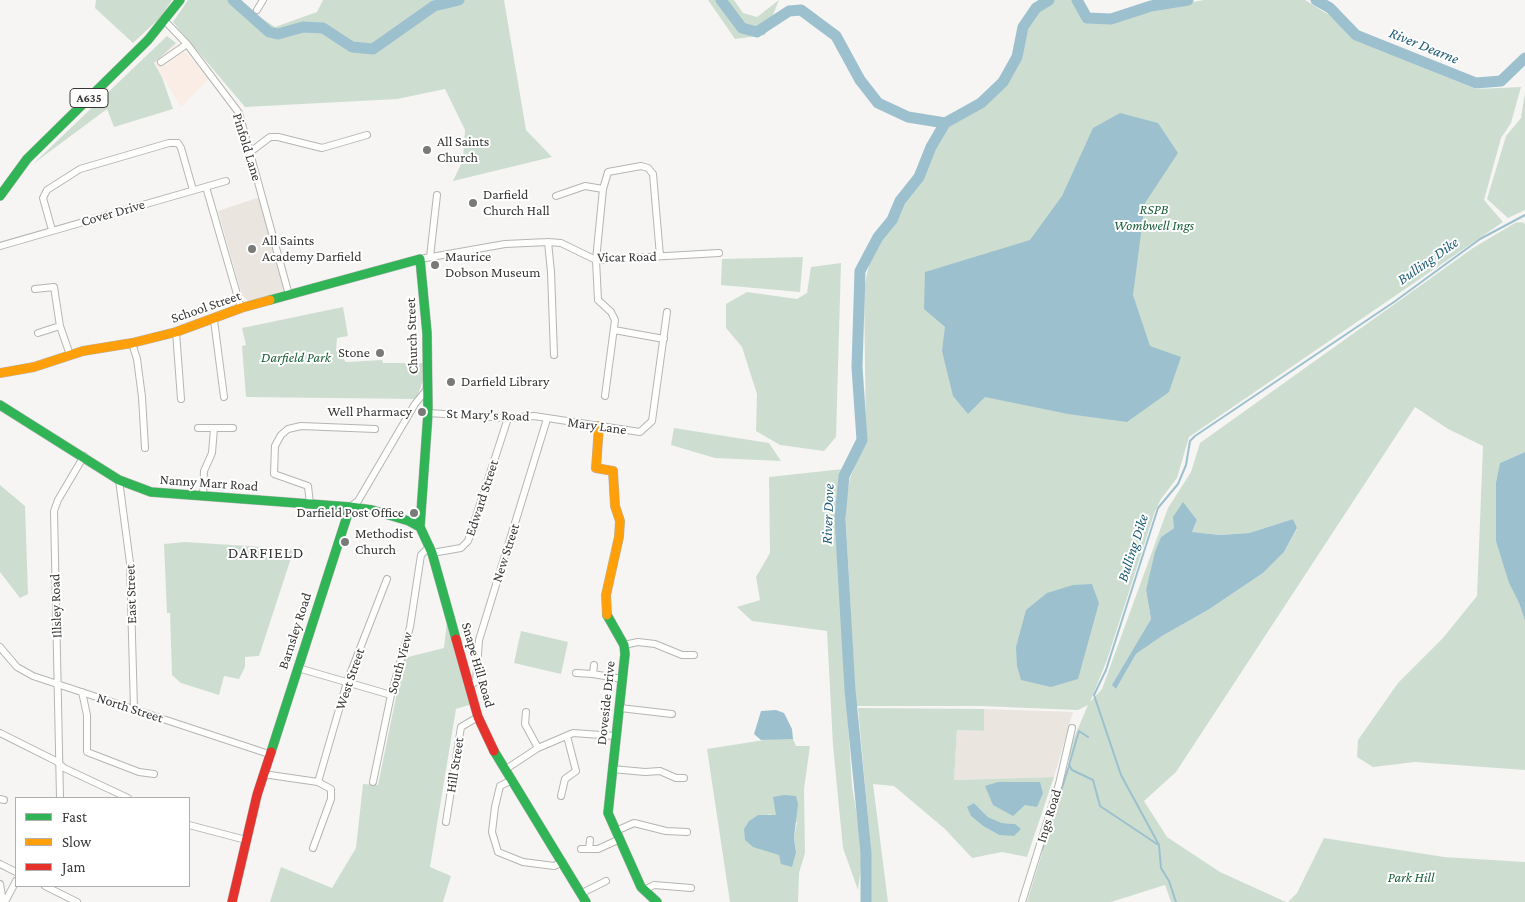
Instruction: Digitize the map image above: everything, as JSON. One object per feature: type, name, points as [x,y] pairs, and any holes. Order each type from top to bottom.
[{"type":"main road","name":"A635","points":[[0,196],[27,159],[148,40],[180,0]]},
{"type":"main road","name":"School Street","points":[[0,373],[34,367],[70,355],[176,332],[214,320],[241,308],[420,259]]},
{"type":"main road","name":"Church Street","points":[[420,259],[428,333],[428,413]]},
{"type":"main road","name":"Nanny Marr Road","points":[[0,405],[84,456],[119,480],[151,492],[350,507],[372,510],[409,521],[420,527]]},
{"type":"main road","points":[[420,527],[428,413]]},
{"type":"main road","name":"Doveside Drive","points":[[599,426],[596,468],[614,471],[615,506],[620,521],[619,537],[605,607],[607,617],[624,645],[620,708],[615,736],[608,813],[644,890],[657,902]]},
{"type":"main road","name":"Barnsley Road","points":[[232,902],[263,774],[350,507]]},
{"type":"main road","name":"Snape Hill Road","points":[[420,527],[431,549],[478,717],[491,746],[586,902]]},
{"type":"street","points":[[257,10],[263,0]]},
{"type":"street","name":"Pinfold Lane","points":[[165,21],[187,44],[240,113],[289,294]]},
{"type":"street","points":[[161,62],[187,44]]},
{"type":"street","points":[[250,153],[270,138],[278,137],[322,148],[366,135]]},
{"type":"street","points":[[52,230],[43,198],[47,190],[80,169],[169,143],[178,143],[181,148],[193,190]]},
{"type":"street","points":[[606,396],[615,320],[611,312],[598,300],[596,260],[603,190],[608,172],[641,166],[648,168],[653,174],[660,256]]},
{"type":"street","name":"Cover Drive","points":[[0,246],[226,181]]},
{"type":"street","points":[[556,196],[585,186],[603,190]]},
{"type":"street","points":[[206,187],[241,308]]},
{"type":"street","points":[[430,257],[437,195]]},
{"type":"street","points":[[548,242],[554,355]]},
{"type":"street","name":"Vicar Road","points":[[420,259],[505,244],[548,242],[562,243],[596,260],[718,253]]},
{"type":"street","points":[[35,289],[54,286],[60,326],[70,355]]},
{"type":"street","points":[[614,330],[664,339],[667,312]]},
{"type":"street","points":[[214,320],[224,397]]},
{"type":"street","points":[[38,333],[60,326]]},
{"type":"street","points":[[176,332],[181,399]]},
{"type":"street","name":"Mary Lane","points":[[548,419],[640,432],[646,428],[652,421],[664,339]]},
{"type":"street","points":[[132,343],[137,359],[142,397],[145,448]]},
{"type":"street","name":"Barnsley Road","points":[[350,507],[358,501],[415,404],[427,389]]},
{"type":"street","name":"St Mary's Road","points":[[428,413],[508,418],[534,416],[548,419]]},
{"type":"street","name":"Edward Street","points":[[431,549],[461,548],[468,542],[508,418]]},
{"type":"street","name":"New Street","points":[[469,685],[476,682],[479,640],[548,419]]},
{"type":"street","points":[[310,504],[308,486],[274,474],[275,446],[281,435],[288,429],[301,426],[376,429]]},
{"type":"street","points":[[198,428],[233,428]]},
{"type":"street","points":[[203,496],[204,471],[212,453],[214,428]]},
{"type":"street","name":"Illsley Road","points":[[60,797],[54,512],[58,500],[84,456]]},
{"type":"street","name":"East Street","points":[[119,480],[130,563],[134,709]]},
{"type":"street","name":"South View","points":[[373,782],[391,695],[410,627],[421,555],[431,549]]},
{"type":"street","name":"West Street","points":[[318,782],[347,682],[387,579]]},
{"type":"street","points":[[624,645],[638,642],[655,644],[682,655],[694,655]]},
{"type":"street","name":"North Street","points":[[0,647],[5,655],[24,672],[270,754]]},
{"type":"street","points":[[593,674],[594,665]]},
{"type":"street","points":[[298,668],[391,695]]},
{"type":"street","points":[[576,673],[622,679]]},
{"type":"street","points":[[82,692],[87,715],[88,752],[139,772],[154,774]]},
{"type":"street","points":[[620,708],[672,714]]},
{"type":"street","points":[[526,712],[525,724],[538,748]]},
{"type":"street","name":"Hill Street","points":[[446,822],[461,727],[478,717]]},
{"type":"street","name":"Ings Road","points":[[1022,902],[1059,784],[1072,728]]},
{"type":"street","points":[[0,733],[60,764],[64,768],[126,797]]},
{"type":"street","points":[[506,769],[538,748],[573,733],[615,736]]},
{"type":"street","points":[[561,796],[565,779],[576,771],[566,736]]},
{"type":"street","points":[[612,769],[645,772],[660,771],[676,778],[684,778]]},
{"type":"street","points":[[263,774],[318,782],[331,789],[331,799],[313,848]]},
{"type":"street","points":[[512,780],[500,786],[492,832],[495,847],[501,855],[523,862],[554,866],[563,862]]},
{"type":"street","points":[[581,849],[598,849],[634,823],[666,831],[687,832]]},
{"type":"street","points":[[190,825],[246,840]]},
{"type":"street","points":[[589,849],[590,840]]},
{"type":"street","points":[[0,864],[15,872]]},
{"type":"street","points":[[582,893],[606,881]]},
{"type":"street","points":[[4,902],[15,883]]},
{"type":"street","points":[[0,884],[4,902]]},
{"type":"street","points":[[644,890],[654,885],[691,888]]},
{"type":"street","points":[[47,887],[77,902]]},
{"type":"shaded area","points":[[176,43],[210,78],[181,107],[154,63]]},
{"type":"shaded area","name":"All Saints Academy Darfield","points":[[260,197],[285,290],[249,302],[242,295],[218,211]]},
{"type":"shaded area","points":[[984,709],[1073,712],[1054,777],[954,780],[957,730],[984,731]]},
{"type":"green space","points":[[96,0],[172,0],[160,18],[133,43],[95,8]]},
{"type":"green space","points":[[188,0],[240,0],[252,12],[275,27],[317,12],[323,0],[504,0],[526,130],[552,157],[453,181],[463,160],[465,130],[445,89],[397,99],[245,107],[173,22]]},
{"type":"green space","points":[[708,0],[734,0],[743,13],[757,17],[779,0],[765,35],[735,39]]},
{"type":"green space","name":"RSPB Wombwell Ings","points":[[1054,0],[1072,0],[1084,20],[1111,23],[1154,9],[1204,0],[1305,0],[1329,15],[1354,39],[1476,89],[1521,87],[1511,123],[1501,138],[1484,200],[1503,222],[1189,437],[1177,478],[1161,499],[1155,511],[1107,660],[1090,702],[1102,689],[1168,508],[1191,472],[1200,443],[1473,248],[1515,223],[1522,222],[1525,224],[1525,452],[1500,463],[1509,583],[1525,621],[1525,770],[1415,762],[1373,767],[1357,757],[1358,740],[1398,683],[1443,638],[1477,596],[1483,446],[1448,429],[1415,407],[1176,772],[1144,801],[1167,837],[1220,872],[1286,902],[1171,902],[1165,885],[1111,902],[1027,902],[1069,765],[1070,747],[1088,705],[1078,710],[980,706],[856,706],[845,506],[850,478],[866,440],[864,288],[869,265],[877,246],[918,182],[948,126],[985,105],[1006,84],[1020,58],[1027,28],[1038,10]],"holes":[[[1183,503],[1197,520],[1192,532],[1220,535],[1249,533],[1293,519],[1297,529],[1284,552],[1263,573],[1208,610],[1162,636],[1136,654],[1116,689],[1113,685],[1151,619],[1146,590],[1161,537],[1174,528]]]},
{"type":"green space","points":[[167,36],[176,43],[154,63],[162,77],[173,109],[114,127],[107,109],[33,164]]},
{"type":"green space","points":[[1525,92],[1525,210],[1508,218],[1487,199],[1506,136],[1521,118]]},
{"type":"green space","points":[[803,257],[800,292],[721,285],[722,259]]},
{"type":"green space","points":[[841,263],[836,437],[824,451],[780,445],[756,431],[757,394],[742,347],[726,328],[726,304],[747,292],[797,299],[807,293],[811,267]]},
{"type":"green space","name":"Darfield Park","points":[[343,307],[348,336],[337,338],[336,351],[346,362],[382,360],[383,363],[425,363],[423,381],[416,399],[246,397],[242,346],[246,345],[242,328]]},
{"type":"green space","points":[[674,428],[769,443],[781,461],[715,458],[671,445]]},
{"type":"green space","points":[[843,469],[835,515],[852,786],[863,852],[858,890],[843,848],[833,746],[827,631],[752,621],[737,607],[760,600],[756,577],[770,553],[769,477]]},
{"type":"green space","points":[[0,485],[25,506],[28,594],[20,598],[0,572]]},
{"type":"green space","points":[[185,542],[294,549],[259,656],[245,657],[245,667],[239,679],[224,676],[219,695],[181,683],[172,675],[170,613],[167,613],[164,544]]},
{"type":"green space","points":[[447,621],[472,704],[456,709],[430,867],[451,876],[443,902],[270,902],[281,867],[332,888],[356,848],[363,784],[378,785],[404,658],[444,648]]},
{"type":"green space","points":[[521,631],[568,642],[561,674],[514,663]]},
{"type":"green space","points":[[858,708],[984,709],[984,731],[957,730],[954,780],[1054,777],[1027,857],[1002,852],[972,858],[945,829],[894,786],[873,784],[888,902],[871,902],[871,851]],"holes":[[[974,803],[988,817],[1002,823],[1015,824],[999,835],[983,826],[971,816]]]},
{"type":"green space","points":[[777,738],[793,739],[796,746],[810,746],[804,789],[805,853],[799,873],[798,902],[730,902],[707,749]],"holes":[[[768,814],[797,822],[794,838],[796,852]]]},
{"type":"green space","name":"Park Hill","points":[[1324,838],[1444,857],[1525,862],[1525,902],[1288,902],[1297,893]]},
{"type":"water","points":[[1120,113],[1158,123],[1178,153],[1145,203],[1133,295],[1150,346],[1181,357],[1169,392],[1127,422],[1068,414],[985,397],[968,414],[953,396],[942,351],[945,327],[924,309],[925,272],[1030,240],[1062,196],[1093,128]]},
{"type":"water","points":[[1525,452],[1525,621],[1509,583],[1496,541],[1496,483],[1500,463]]},
{"type":"water","points":[[1183,502],[1197,520],[1192,532],[1220,535],[1249,533],[1293,519],[1297,528],[1284,552],[1263,573],[1208,610],[1162,636],[1136,654],[1116,689],[1112,685],[1151,619],[1146,590],[1155,552],[1161,537],[1174,528],[1173,517]]},
{"type":"water","points":[[1092,584],[1099,603],[1078,679],[1051,687],[1021,680],[1017,666],[1016,647],[1026,610],[1047,593],[1073,585]]},
{"type":"water","points":[[776,710],[784,713],[792,729],[793,739],[761,740],[754,734],[761,711]]},
{"type":"water","points":[[998,782],[1040,782],[1043,793],[1037,807],[1025,805],[1013,816],[993,805],[985,786]]},
{"type":"water","points":[[784,795],[796,796],[798,804],[794,838],[796,852],[792,867],[781,864],[779,855],[753,847],[745,840],[744,829],[749,821],[758,815],[776,815],[773,797]]},
{"type":"water","points":[[974,803],[988,817],[1002,823],[1015,824],[1021,829],[1014,836],[999,835],[983,826],[971,816],[967,807]]},
{"type":"waterway","name":"River Dearne","points":[[233,0],[269,32],[278,34],[303,27],[323,28],[352,47],[373,49],[434,6],[459,0]]},
{"type":"waterway","name":"River Dearne","points":[[721,0],[742,28],[757,32],[789,11],[801,10],[836,36],[860,80],[878,103],[908,117],[945,123],[981,103],[1003,82],[1017,57],[1023,27],[1036,8],[1049,0]]},
{"type":"waterway","name":"River Dearne","points":[[1077,0],[1087,18],[1111,19],[1151,6],[1188,0]]},
{"type":"waterway","name":"River Dearne","points":[[1316,0],[1330,8],[1356,35],[1476,83],[1501,81],[1525,58]]},
{"type":"waterway","name":"River Dove","points":[[866,902],[866,853],[850,690],[840,518],[844,476],[862,440],[857,367],[860,271],[878,237],[892,220],[900,201],[919,177],[931,147],[945,123]]},
{"type":"waterway","name":"Bulling Dike","points":[[1176,902],[1169,881],[1161,868],[1159,845],[1121,775],[1094,695],[1106,670],[1158,508],[1178,484],[1186,465],[1190,441],[1394,302],[1480,239],[1525,215]]},
{"type":"waterway","points":[[1088,737],[1079,731],[1069,765],[1072,770],[1093,780],[1100,806],[1157,844]]},
{"type":"waterway","points":[[1042,850],[1069,766]]},
{"type":"traffic: fast","points":[[0,196],[27,159],[148,40],[180,0]]},
{"type":"traffic: fast","points":[[270,300],[420,259],[427,333],[428,413],[420,527],[432,553],[456,639]]},
{"type":"traffic: fast","points":[[0,405],[119,480],[151,492],[350,507],[372,510],[409,521],[420,527]]},
{"type":"traffic: fast","points":[[271,752],[350,507]]},
{"type":"traffic: fast","points":[[607,615],[624,645],[625,654],[608,813],[641,887],[657,902]]},
{"type":"traffic: fast","points":[[494,751],[586,902]]},
{"type":"traffic: slow","points":[[0,373],[34,367],[83,351],[132,343],[176,332],[241,308],[270,300]]},
{"type":"traffic: slow","points":[[599,426],[596,468],[613,471],[615,506],[620,521],[619,537],[606,595],[607,615]]},
{"type":"traffic: jam","points":[[456,639],[478,717],[494,751]]},
{"type":"traffic: jam","points":[[232,902],[257,795],[271,752]]},
{"type":"place","name":"All Saints Church","points":[[427,150]]},
{"type":"place","name":"Darfield Church Hall","points":[[473,203]]},
{"type":"place","name":"All Saints Academy Darfield","points":[[252,249]]},
{"type":"place","name":"Maurice Dobson Museum","points":[[435,265]]},
{"type":"place","name":"Stone","points":[[380,353]]},
{"type":"place","name":"Darfield Library","points":[[451,382]]},
{"type":"place","name":"Well Pharmacy","points":[[422,412]]},
{"type":"place","name":"Darfield Post Office","points":[[414,513]]},
{"type":"place","name":"Methodist Church","points":[[345,542]]},
{"type":"district","name":"DARFIELD","points":[[266,553]]}]
